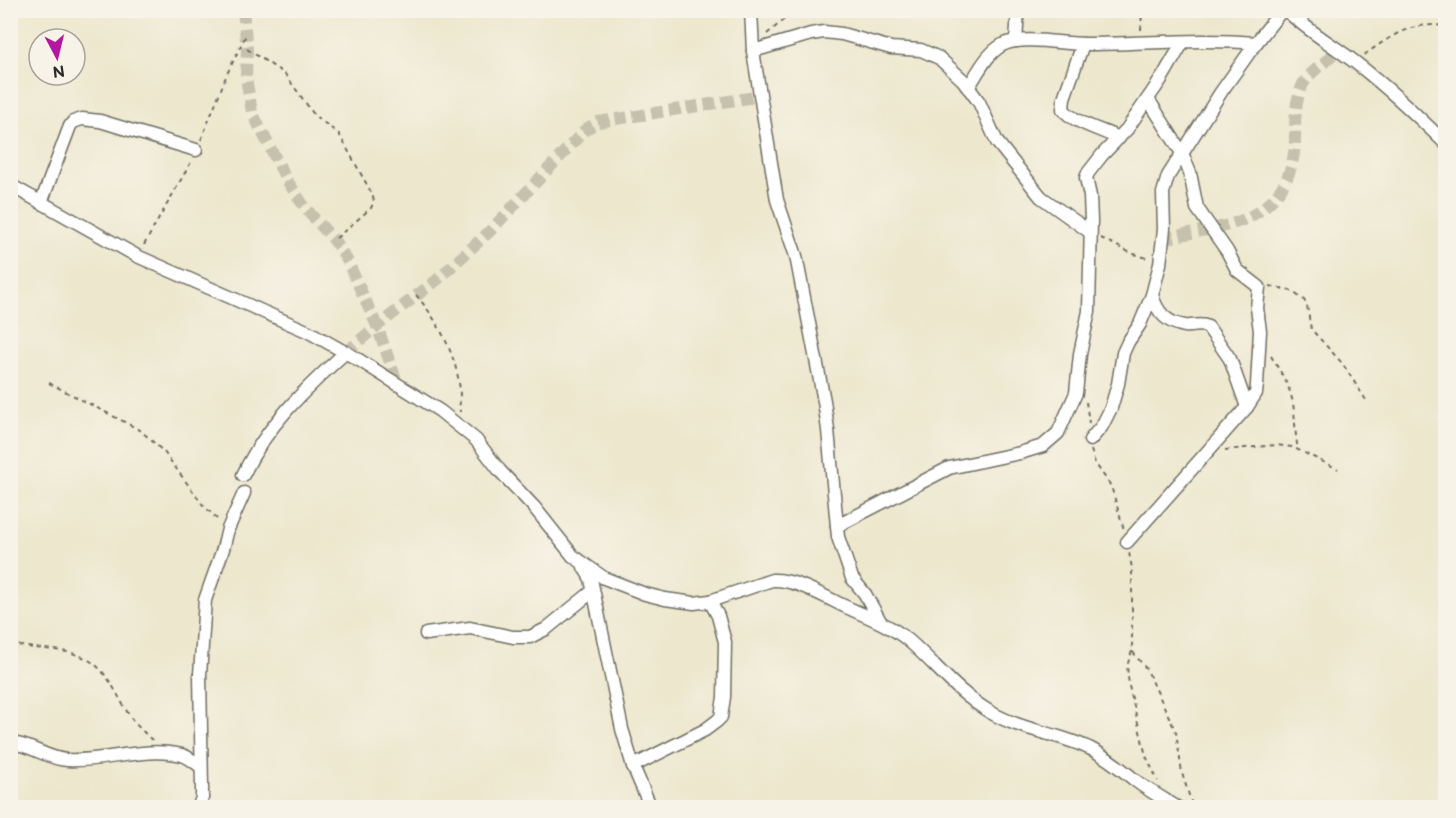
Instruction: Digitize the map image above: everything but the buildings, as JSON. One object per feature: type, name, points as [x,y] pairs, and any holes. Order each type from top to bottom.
[{"type":"street","points":[[751,10],[777,200],[796,256],[824,401],[841,550],[852,578],[865,594],[880,621]]},
{"type":"street","points":[[1016,41],[1018,10]]},
{"type":"street","points":[[1090,440],[1102,426],[1111,408],[1123,353],[1140,324],[1152,295],[1160,262],[1165,222],[1164,184],[1182,153],[1256,43],[1284,10],[1381,83],[1446,144]]},
{"type":"street","points":[[756,50],[811,34],[843,34],[891,48],[921,50],[939,58],[980,102],[998,142],[1024,178],[1046,202],[1090,232]]},
{"type":"street","points":[[968,88],[988,58],[1004,44],[1016,41],[1083,44],[1231,40],[1256,43]]},
{"type":"street","points":[[837,526],[950,468],[1031,450],[1049,443],[1058,434],[1071,406],[1077,385],[1080,354],[1089,311],[1090,196],[1086,178],[1148,99],[1183,42]]},
{"type":"street","points":[[1083,44],[1064,98],[1063,109],[1067,115],[1119,138]]},
{"type":"street","points":[[1127,542],[1247,406],[1256,393],[1257,385],[1259,287],[1237,270],[1227,251],[1197,208],[1190,173],[1182,153],[1148,99]]},
{"type":"street","points":[[41,203],[70,126],[82,119],[100,121],[196,150]]},
{"type":"street","points":[[10,185],[137,256],[309,332],[423,399],[462,426],[534,507],[567,549],[582,564],[604,578],[645,594],[684,602],[710,601],[772,580],[781,580],[804,587],[880,621],[907,640],[963,694],[979,705],[1030,730],[1093,750],[1113,761],[1135,780],[1178,807]]},
{"type":"street","points":[[1152,295],[1157,311],[1166,318],[1185,326],[1203,324],[1208,327],[1230,358],[1247,406]]},
{"type":"street","points":[[243,475],[252,457],[284,411],[346,352]]},
{"type":"street","points":[[198,807],[202,798],[200,675],[205,600],[224,549],[228,529],[244,494]]},
{"type":"street","points":[[582,564],[591,579],[622,729],[633,766],[651,807]]},
{"type":"street","points":[[426,634],[470,628],[513,637],[530,638],[546,629],[593,591]]},
{"type":"street","points":[[633,766],[714,725],[720,717],[725,642],[721,624],[710,601]]},
{"type":"street","points":[[12,742],[26,745],[57,759],[88,760],[137,754],[171,754],[184,755],[201,767]]},
{"type":"lane","points":[[10,724],[12,742]]},
{"type":"path","points":[[756,50],[768,33],[795,10]]},
{"type":"path","points":[[1141,42],[1142,10]]},
{"type":"path","points":[[1354,61],[1392,35],[1425,24],[1446,26]]},
{"type":"path","points":[[247,49],[285,74],[315,116],[339,134],[372,194],[374,201],[370,208],[334,240]]},
{"type":"path","points":[[1090,232],[1131,253],[1160,262]]},
{"type":"path","points":[[1259,287],[1270,286],[1290,290],[1304,300],[1311,329],[1342,363],[1366,400]]},
{"type":"path","points":[[416,295],[437,322],[456,368],[460,386],[459,404],[462,426]]},
{"type":"path","points":[[1259,338],[1291,393],[1298,448]]},
{"type":"path","points":[[49,383],[140,430],[164,452],[203,505],[228,529]]},
{"type":"path","points":[[1085,396],[1095,463],[1111,486],[1132,567],[1132,651],[1127,666],[1131,696],[1146,756],[1156,775],[1162,798]]},
{"type":"path","points":[[1205,455],[1243,447],[1276,445],[1298,448],[1338,469]]},
{"type":"path","points":[[10,643],[30,649],[68,652],[93,662],[117,693],[133,721],[155,742]]},
{"type":"path","points":[[1132,651],[1147,670],[1176,732],[1182,773],[1193,807]]},
{"type":"tunnel","points":[[243,10],[247,49],[246,78],[252,112],[286,179],[306,209],[334,240],[347,260],[377,326],[398,385]]},
{"type":"tunnel","points":[[1163,240],[1240,221],[1258,212],[1277,194],[1292,163],[1296,107],[1302,86],[1313,72],[1338,51]]},
{"type":"tunnel","points":[[346,352],[437,280],[491,230],[586,129],[598,122],[761,96]]}]
